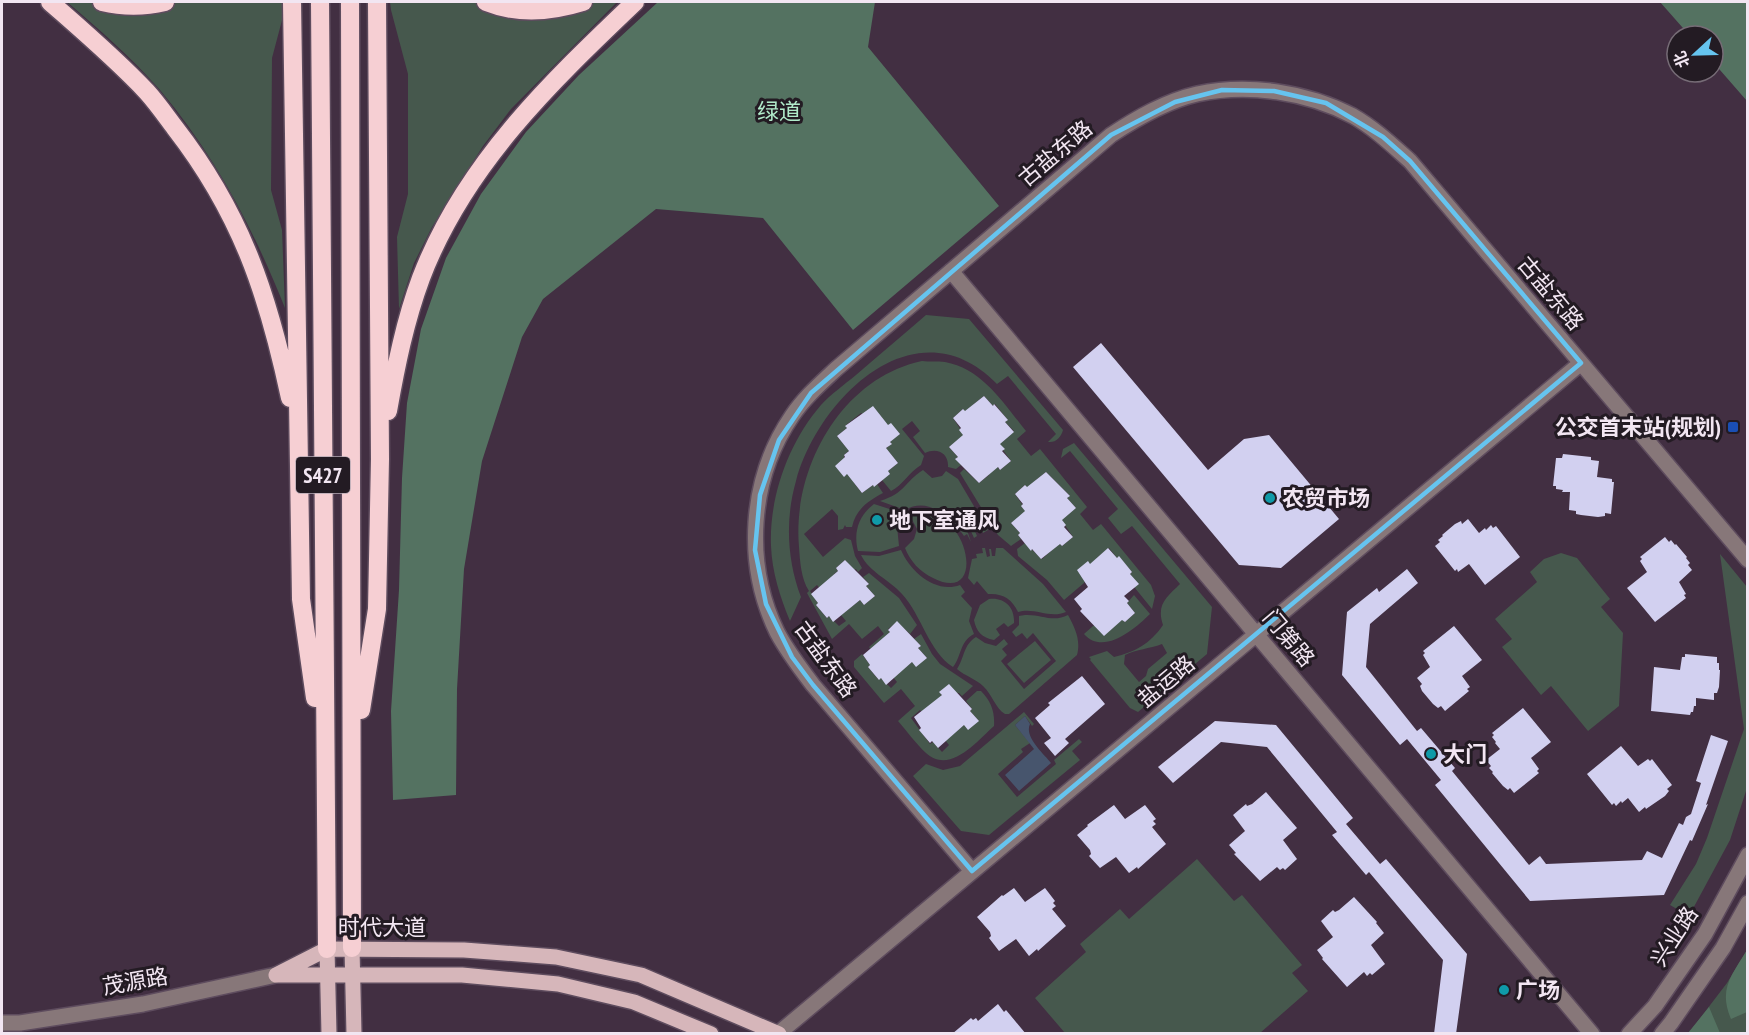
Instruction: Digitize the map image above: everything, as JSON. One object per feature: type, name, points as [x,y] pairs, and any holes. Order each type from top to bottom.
[{"type":"highway","points":[[50,2],[108,53],[148,94],[190,147],[222,196],[247,248],[266,300],[299,441]]},
{"type":"highway","points":[[102,2],[129,6],[165,2]]},
{"type":"highway","points":[[292,2],[301,599],[324,765]]},
{"type":"highway","name":"S427","points":[[320,2],[327,949]]},
{"type":"highway","name":"S427","points":[[350,2],[352,948]]},
{"type":"highway","points":[[352,765],[377,609],[380,459],[377,2]]},
{"type":"highway","points":[[486,2],[524,11],[559,9],[584,2]]},
{"type":"highway","points":[[380,459],[406,324],[421,278],[445,225],[484,162],[521,115],[635,2]]},
{"type":"main road","name":"S427","points":[[352,948],[354,1034]]},
{"type":"main road","name":"时代大道","points":[[276,975],[327,949],[464,950],[556,957],[641,975],[779,1033]]},
{"type":"main road","name":"S427","points":[[327,949],[329,1034]]},
{"type":"main road","points":[[276,975],[462,975],[558,984],[634,1002],[711,1034]]},
{"type":"street","name":"古盐东路","points":[[972,871],[815,687],[792,657],[777,632],[766,604],[755,550],[755,523],[767,466],[792,416],[811,393],[836,369],[1111,135],[1133,121],[1196,94],[1222,90],[1274,91],[1326,103],[1355,117],[1383,137],[1410,161],[1748,560]]},
{"type":"street","name":"门第路","points":[[951,271],[1592,1034]]},
{"type":"street","name":"盐运路","points":[[779,1033],[1581,363]]},
{"type":"street","name":"兴业路","points":[[1629,1034],[1655,1006],[1705,934],[1748,855]]},
{"type":"street","name":"兴业路","points":[[1662,1034],[1723,948],[1748,903]]},
{"type":"street","name":"茂源路","points":[[2,1023],[20,1028],[276,975]]},
{"type":"highlighted area","points":[[1222,90],[1274,91],[1326,103],[1383,137],[1410,161],[1581,363],[972,871],[813,685],[792,657],[766,604],[755,550],[760,495],[779,440],[811,393],[1111,135],[1175,102]]},
{"type":"green space","points":[[67,2],[285,2],[272,58],[271,190],[282,230],[285,308],[232,194],[199,141],[149,78],[115,44]]},
{"type":"green space","points":[[390,2],[617,2],[511,109],[483,146],[432,227],[414,263],[399,309],[397,237],[408,194],[408,74]]},
{"type":"green space","name":"绿道","points":[[658,2],[875,2],[868,47],[999,206],[853,330],[763,218],[656,209],[543,299],[522,337],[482,461],[464,569],[457,689],[456,795],[393,800],[391,711],[399,590],[402,478],[407,403],[421,329],[446,258],[481,194],[526,132],[579,75]]},
{"type":"green space","points":[[1660,2],[1745,2],[1748,4],[1747,101],[1725,76],[1725,24],[1679,24]]},
{"type":"green space","points":[[926,315],[969,319],[1063,430],[1062,433],[1056,440],[1048,442],[1056,434],[1008,376],[997,384],[966,361],[935,353],[904,357],[875,370],[849,392],[826,419],[808,449],[796,481],[790,510],[789,539],[793,569],[801,597],[790,621],[773,565],[771,527],[778,489],[791,453],[799,436],[825,401]]},
{"type":"green space","points":[[922,361],[945,362],[958,366],[971,372],[992,389],[1026,431],[1017,439],[1031,456],[1040,449],[1087,507],[1080,514],[1093,530],[1101,524],[1151,585],[1155,596],[1152,609],[1135,588],[1130,574],[1132,572],[1109,548],[1098,557],[1084,583],[1064,600],[1047,580],[1018,556],[1017,549],[1025,543],[1042,559],[1058,541],[1062,546],[1073,537],[1058,515],[1076,508],[1067,498],[1069,495],[1046,472],[1036,480],[1029,492],[1025,485],[1015,494],[1029,514],[1011,523],[1020,533],[1018,535],[1021,539],[1011,546],[998,535],[960,473],[964,469],[979,483],[989,475],[985,469],[996,465],[1000,470],[1011,461],[995,439],[1014,431],[1005,422],[1007,419],[995,404],[993,406],[984,396],[974,404],[966,416],[963,409],[953,418],[967,439],[949,447],[958,457],[956,459],[961,465],[956,469],[948,467],[947,458],[941,452],[925,453],[913,437],[920,431],[912,421],[902,429],[924,456],[921,465],[891,491],[882,480],[898,463],[889,452],[884,456],[881,453],[891,444],[886,427],[861,413],[837,436],[846,447],[852,448],[844,455],[844,476],[849,472],[859,479],[854,483],[862,493],[877,484],[883,493],[863,506],[856,515],[852,527],[845,525],[843,529],[838,530],[838,516],[832,509],[804,534],[823,557],[845,538],[851,540],[855,556],[862,568],[858,572],[845,560],[836,568],[838,571],[834,574],[841,584],[821,590],[817,585],[810,591],[818,603],[816,605],[827,618],[829,616],[839,626],[846,621],[841,615],[860,600],[864,605],[875,596],[866,586],[869,584],[863,577],[869,573],[899,598],[917,625],[910,634],[897,622],[888,629],[890,632],[873,652],[869,647],[884,634],[878,626],[862,639],[849,624],[832,639],[807,593],[809,591],[801,570],[799,517],[804,487],[813,458],[828,431],[846,407],[868,386],[893,371]]},
{"type":"green space","points":[[1074,443],[1212,607],[1207,654],[1138,712],[1130,708],[1089,657],[1107,651],[1114,657],[1129,653],[1147,642],[1163,625],[1162,606],[1180,584],[1132,526],[1121,534],[1108,518],[1118,509],[1070,451],[1061,458],[1063,449]],"holes":[[[1162,644],[1167,653],[1148,669],[1146,676],[1139,682],[1124,664],[1125,655],[1134,651]]]},
{"type":"green space","points":[[923,470],[932,478],[942,476],[946,471],[958,479],[988,530],[983,533],[980,526],[977,528],[974,523],[972,524],[977,536],[974,538],[970,529],[967,530],[971,542],[967,534],[964,536],[946,516],[930,507],[922,505],[905,510],[880,501],[900,491]]},
{"type":"green space","points":[[874,504],[902,513],[897,526],[899,546],[880,552],[858,551],[856,537],[858,524],[864,513]]},
{"type":"green space","points":[[918,510],[936,514],[950,525],[960,539],[966,554],[966,569],[961,579],[950,583],[928,576],[916,566],[910,557],[905,548],[914,539],[917,529],[909,514]]},
{"type":"green space","points":[[982,548],[985,548],[987,557],[990,556],[989,549],[991,549],[992,556],[995,556],[996,548],[1003,548],[1043,584],[1066,612],[1054,614],[1018,612],[1006,598],[988,594],[977,581],[974,585],[968,578],[972,559],[977,558],[976,554],[983,553]]},
{"type":"green space","points":[[901,550],[910,566],[924,579],[942,586],[960,585],[965,592],[961,596],[972,608],[969,621],[974,634],[963,645],[953,667],[938,652],[902,594],[874,571],[861,555],[879,556]]},
{"type":"green space","points":[[1561,553],[1577,558],[1610,599],[1601,607],[1623,633],[1619,706],[1588,731],[1551,686],[1541,695],[1502,647],[1512,639],[1495,619],[1537,582],[1530,572],[1544,559]]},
{"type":"green space","points":[[1720,554],[1747,587],[1747,788],[1730,840],[1689,916],[1670,905],[1696,864],[1707,838],[1744,729]]},
{"type":"green space","points":[[1134,595],[1150,614],[1136,627],[1109,641],[1092,640],[1084,634],[1093,626],[1120,617],[1125,622],[1135,613],[1127,603]]},
{"type":"green space","points":[[989,599],[1004,601],[1013,612],[1014,617],[1014,623],[1008,627],[1004,623],[996,629],[1000,635],[994,640],[980,633],[974,620],[980,605]]},
{"type":"green space","points":[[1068,615],[1078,639],[1077,655],[1009,714],[1005,714],[983,686],[957,669],[966,647],[976,637],[996,646],[1004,639],[1008,644],[1002,649],[1007,655],[1001,661],[1024,689],[1056,661],[1033,633],[1027,639],[1022,633],[1016,637],[1012,632],[1019,625],[1019,616],[1057,618]]},
{"type":"green space","points":[[921,634],[940,664],[973,686],[962,696],[959,693],[940,692],[942,695],[925,715],[920,710],[911,718],[930,744],[933,742],[942,752],[949,745],[945,740],[964,725],[978,720],[970,711],[972,709],[966,701],[977,691],[981,691],[993,711],[994,726],[971,747],[954,758],[935,759],[915,742],[898,721],[915,706],[901,689],[884,703],[854,667],[854,661],[862,654],[870,665],[868,667],[878,679],[881,678],[891,688],[897,682],[893,677],[912,662],[927,658],[918,648],[921,646],[914,639]]},
{"type":"green space","points":[[1035,641],[1051,660],[1024,683],[1007,664]]},
{"type":"green space","points":[[1024,712],[1034,724],[1032,726],[1025,716],[1015,725],[1030,743],[1021,749],[1023,752],[998,774],[1017,797],[1056,764],[1054,760],[1079,739],[1082,742],[1072,751],[1080,760],[989,835],[961,831],[913,776],[926,764],[943,770],[960,766]]},
{"type":"green space","points":[[1197,859],[1234,901],[1242,895],[1302,965],[1292,973],[1308,991],[1260,1033],[1065,1033],[1035,998],[1086,952],[1080,944],[1120,909],[1129,919]]},
{"type":"green space","points":[[1747,950],[1747,1033],[1688,1034],[1727,983]]},
{"type":"green space","points":[[1747,950],[1747,1012],[1731,1019],[1727,1008],[1726,991],[1732,975]]},
{"type":"green space","points":[[1709,1007],[1720,1033],[1688,1033]]},
{"type":"water","points":[[1025,716],[1030,724],[1032,739],[1051,763],[1019,791],[1005,775],[1034,749],[1015,725]]},
{"type":"building","points":[[1101,343],[1208,470],[1244,439],[1269,435],[1339,519],[1281,568],[1239,565],[1073,367]]},
{"type":"building","points":[[984,396],[1008,420],[1005,422],[1014,432],[1000,444],[1005,449],[1002,451],[1011,461],[1000,470],[998,467],[979,483],[955,459],[958,457],[949,447],[963,435],[959,430],[961,428],[953,418]]},
{"type":"building","points":[[873,406],[888,425],[891,423],[900,434],[886,448],[898,463],[888,471],[890,474],[862,493],[847,474],[844,477],[835,466],[849,451],[837,436],[847,428],[845,426]]},
{"type":"building","points":[[1563,454],[1591,457],[1591,460],[1599,461],[1597,477],[1612,479],[1614,482],[1611,514],[1605,513],[1605,516],[1598,517],[1576,514],[1576,511],[1569,510],[1570,492],[1562,492],[1563,490],[1553,486],[1556,458],[1562,458]]},
{"type":"building","points":[[1046,472],[1070,496],[1067,498],[1076,508],[1062,520],[1066,525],[1064,527],[1073,537],[1041,559],[1032,549],[1031,551],[1011,523],[1025,511],[1021,506],[1023,504],[1015,494]]},
{"type":"building","points":[[1468,519],[1479,533],[1491,525],[1493,528],[1496,526],[1520,557],[1485,585],[1469,564],[1458,572],[1457,569],[1455,571],[1435,546],[1440,542],[1438,540],[1442,535],[1455,524],[1461,521],[1462,524]]},
{"type":"building","points":[[1665,537],[1669,542],[1671,540],[1676,544],[1687,557],[1690,563],[1688,565],[1692,570],[1679,582],[1686,598],[1655,622],[1627,588],[1647,572],[1640,557]]},
{"type":"building","points":[[1108,548],[1117,558],[1119,556],[1139,584],[1124,596],[1135,613],[1125,622],[1122,620],[1104,636],[1080,611],[1082,609],[1074,599],[1088,587],[1077,570],[1088,561],[1090,564]]},
{"type":"building","points":[[845,560],[869,584],[866,586],[875,596],[864,605],[860,600],[833,622],[816,605],[818,603],[811,594],[838,571],[836,568]]},
{"type":"building","points":[[1407,569],[1418,583],[1370,624],[1366,667],[1417,731],[1421,728],[1455,768],[1452,771],[1529,865],[1540,856],[1546,864],[1642,860],[1647,851],[1662,858],[1679,823],[1683,825],[1686,817],[1691,814],[1701,783],[1696,781],[1711,735],[1728,741],[1706,805],[1708,804],[1664,895],[1530,901],[1435,785],[1441,780],[1407,739],[1400,745],[1342,675],[1347,612],[1377,588],[1379,592]]},
{"type":"building","points":[[897,621],[921,646],[918,648],[927,658],[916,667],[912,662],[886,685],[868,667],[870,665],[863,655],[890,632],[888,630]]},
{"type":"building","points":[[1454,626],[1482,660],[1462,676],[1470,687],[1467,689],[1469,691],[1445,711],[1441,706],[1438,708],[1433,704],[1422,691],[1420,686],[1422,684],[1417,678],[1430,667],[1423,651]]},
{"type":"building","points":[[1685,654],[1717,657],[1720,670],[1719,687],[1717,693],[1714,693],[1714,700],[1696,698],[1696,706],[1690,715],[1651,711],[1654,667],[1680,670],[1682,657],[1685,657]]},
{"type":"building","points":[[1082,676],[1105,704],[1065,739],[1069,743],[1055,756],[1044,743],[1051,738],[1035,718],[1050,705],[1048,703]]},
{"type":"building","points":[[949,684],[972,709],[970,711],[979,721],[968,730],[964,725],[938,748],[932,741],[930,743],[919,730],[921,728],[914,717],[942,695],[939,692]]},
{"type":"building","points":[[1523,708],[1551,742],[1531,758],[1539,769],[1537,771],[1539,773],[1514,793],[1510,788],[1508,790],[1503,786],[1492,773],[1489,768],[1491,766],[1486,760],[1500,749],[1492,733]]},
{"type":"building","points":[[1215,721],[1276,725],[1353,818],[1346,824],[1380,864],[1386,859],[1467,954],[1456,1034],[1434,1034],[1443,960],[1369,872],[1366,875],[1332,835],[1337,832],[1267,747],[1221,742],[1173,783],[1158,767]]},
{"type":"building","points":[[1621,746],[1638,766],[1652,759],[1672,785],[1667,789],[1669,791],[1665,796],[1639,812],[1628,798],[1616,806],[1614,803],[1612,805],[1587,774]]},
{"type":"building","points":[[1266,792],[1297,828],[1283,840],[1297,859],[1285,870],[1277,867],[1260,881],[1234,854],[1236,853],[1229,845],[1245,831],[1233,815],[1246,804],[1247,806],[1252,804]]},
{"type":"building","points":[[1114,805],[1125,819],[1145,805],[1156,819],[1153,821],[1156,824],[1152,827],[1166,844],[1138,869],[1137,867],[1129,873],[1116,857],[1100,868],[1089,856],[1090,850],[1077,835]]},
{"type":"building","points":[[1014,888],[1025,902],[1045,888],[1055,901],[1053,903],[1056,906],[1052,909],[1066,926],[1029,956],[1016,939],[999,951],[989,938],[990,932],[977,917],[1002,895]]},
{"type":"building","points":[[1354,897],[1384,933],[1371,945],[1385,964],[1372,975],[1370,973],[1367,976],[1364,972],[1347,987],[1317,950],[1333,937],[1321,921],[1333,910],[1335,912],[1339,910]]},
{"type":"building","points":[[998,1004],[1026,1034],[952,1034],[971,1018],[973,1020],[976,1018],[978,1021]]},
{"type":"place","name":"公交首末站(规划)","points":[[1733,427]]},
{"type":"place","name":"农贸市场","points":[[1270,498]]},
{"type":"place","name":"地下室通风","points":[[877,520]]},
{"type":"place","name":"大门","points":[[1431,754]]},
{"type":"place","name":"广场","points":[[1504,990]]}]
